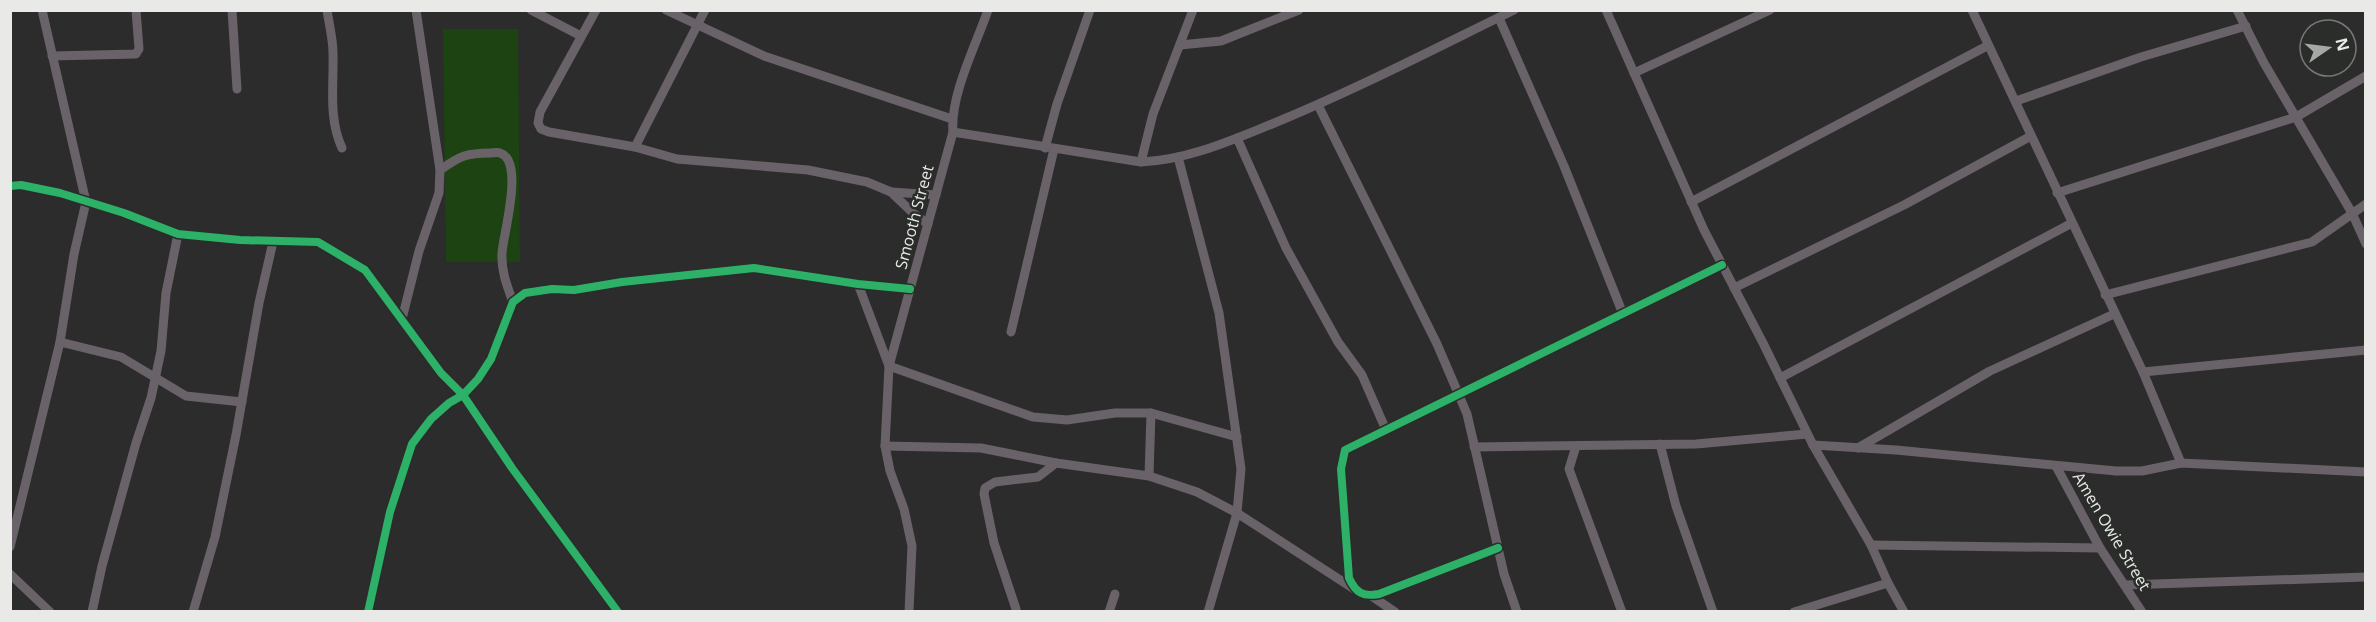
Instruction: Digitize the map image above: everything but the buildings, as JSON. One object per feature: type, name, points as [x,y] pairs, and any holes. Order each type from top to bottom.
[{"type":"street","points":[[10,547],[60,342],[74,255],[86,202],[42,10]]},
{"type":"street","points":[[52,56],[136,54],[138,49],[136,10]]},
{"type":"street","points":[[232,10],[237,89]]},
{"type":"street","points":[[327,10],[333,51],[332,110],[342,148]]},
{"type":"street","points":[[402,320],[419,251],[439,193],[440,170],[416,10]]},
{"type":"street","points":[[531,10],[581,36]]},
{"type":"street","points":[[596,10],[540,112],[538,125],[549,132],[635,147],[677,159],[807,170],[867,182],[891,192],[936,195]]},
{"type":"street","points":[[666,10],[764,56],[952,119]]},
{"type":"street","points":[[635,147],[705,10]]},
{"type":"street","name":"Smooth Street","points":[[909,612],[912,546],[904,509],[890,471],[885,446],[889,366],[953,132],[952,119],[961,85],[988,10]]},
{"type":"street","points":[[1011,332],[1050,148],[1057,104],[1090,10]]},
{"type":"street","points":[[1141,162],[1153,114],[1193,10]]},
{"type":"street","points":[[1180,45],[1221,41],[1299,10]]},
{"type":"street","points":[[953,132],[1141,162],[1167,161],[1237,138],[1318,105],[1514,10]]},
{"type":"street","points":[[1606,10],[1691,202],[1722,265],[1807,434],[1871,545],[1904,612]]},
{"type":"street","points":[[1634,73],[1770,10]]},
{"type":"street","points":[[2237,10],[2264,63],[2352,213],[2366,244]]},
{"type":"street","points":[[1974,11],[1987,46],[2016,101],[2105,296],[2143,372],[2181,463]]},
{"type":"street","points":[[1499,18],[1564,166],[1623,315]]},
{"type":"street","points":[[2016,101],[2142,57],[2246,26]]},
{"type":"street","points":[[1691,202],[1987,46]]},
{"type":"street","points":[[2057,193],[2296,117],[2366,76]]},
{"type":"street","points":[[1318,105],[1437,344],[1467,414],[1498,548],[1517,612]]},
{"type":"street","points":[[1734,288],[1904,205],[2031,136]]},
{"type":"street","points":[[1237,138],[1286,248],[1338,342],[1362,375],[1386,430]]},
{"type":"street","points":[[440,170],[460,156],[469,153],[500,153],[506,157],[510,165],[511,208],[502,254],[503,273],[513,302]]},
{"type":"street","points":[[1178,158],[1219,313],[1241,469],[1237,513],[1208,612]]},
{"type":"street","points":[[10,186],[21,185],[60,193],[124,213],[178,234],[273,242],[318,242],[365,270],[441,373],[463,395],[512,468],[618,612]]},
{"type":"street","points":[[891,192],[928,224]]},
{"type":"street","points":[[2105,296],[2312,242],[2366,204]]},
{"type":"street","points":[[1780,378],[2072,223]]},
{"type":"street","points":[[92,612],[102,566],[155,379],[161,351],[166,292],[178,234]]},
{"type":"street","points":[[194,612],[214,537],[273,242]]},
{"type":"street","points":[[1355,590],[1349,578],[1341,469],[1345,450],[1722,265]]},
{"type":"street","points":[[368,612],[390,512],[408,451],[431,419],[449,403],[463,395],[487,367],[513,302],[525,293],[574,290],[740,268],[754,268],[858,285],[910,289]]},
{"type":"street","points":[[858,285],[889,366],[1033,417],[1067,420],[1115,413],[1151,413],[1237,437]]},
{"type":"street","points":[[1858,448],[1990,371],[2114,314]]},
{"type":"street","points":[[60,342],[121,357],[186,396],[242,402]]},
{"type":"street","points":[[2143,372],[2366,350]]},
{"type":"street","points":[[1149,476],[1151,413]]},
{"type":"street","points":[[1474,447],[1696,444],[1807,434]]},
{"type":"street","points":[[1660,444],[1676,507],[1713,612]]},
{"type":"street","points":[[1813,445],[2142,471],[2181,463],[2366,472]]},
{"type":"street","points":[[885,446],[981,448],[1056,463],[1149,476],[1197,492],[1237,513],[1364,595],[1370,595],[1498,548]]},
{"type":"street","points":[[1576,446],[1569,469],[1622,612]]},
{"type":"street","points":[[1016,609],[994,543],[984,494],[985,488],[995,482],[1038,477],[1056,463]]},
{"type":"street","name":"Amen Owie Street","points":[[2056,466],[2100,548],[2142,612]]},
{"type":"street","points":[[1871,545],[2100,548]]},
{"type":"street","points":[[10,574],[50,612]]},
{"type":"street","points":[[2126,585],[2366,577]]},
{"type":"street","points":[[1794,612],[1888,583]]},
{"type":"street","points":[[1109,612],[1115,594]]},
{"type":"street","points":[[1370,595],[1395,612]]},
{"type":"green space","points":[[443,29],[518,29],[520,262],[446,262]]},
{"type":"cycle path","points":[[10,186],[21,185],[60,193],[124,213],[178,234],[240,240],[318,242],[365,270],[441,373],[463,395],[512,468],[618,612]]},
{"type":"cycle path","points":[[1498,548],[1379,594],[1361,593],[1349,578],[1341,469],[1345,450],[1722,265]]},
{"type":"cycle path","points":[[368,612],[390,512],[412,444],[431,419],[449,403],[463,395],[478,379],[491,359],[513,302],[525,293],[552,289],[574,290],[622,282],[754,268],[858,284],[910,289]]}]
